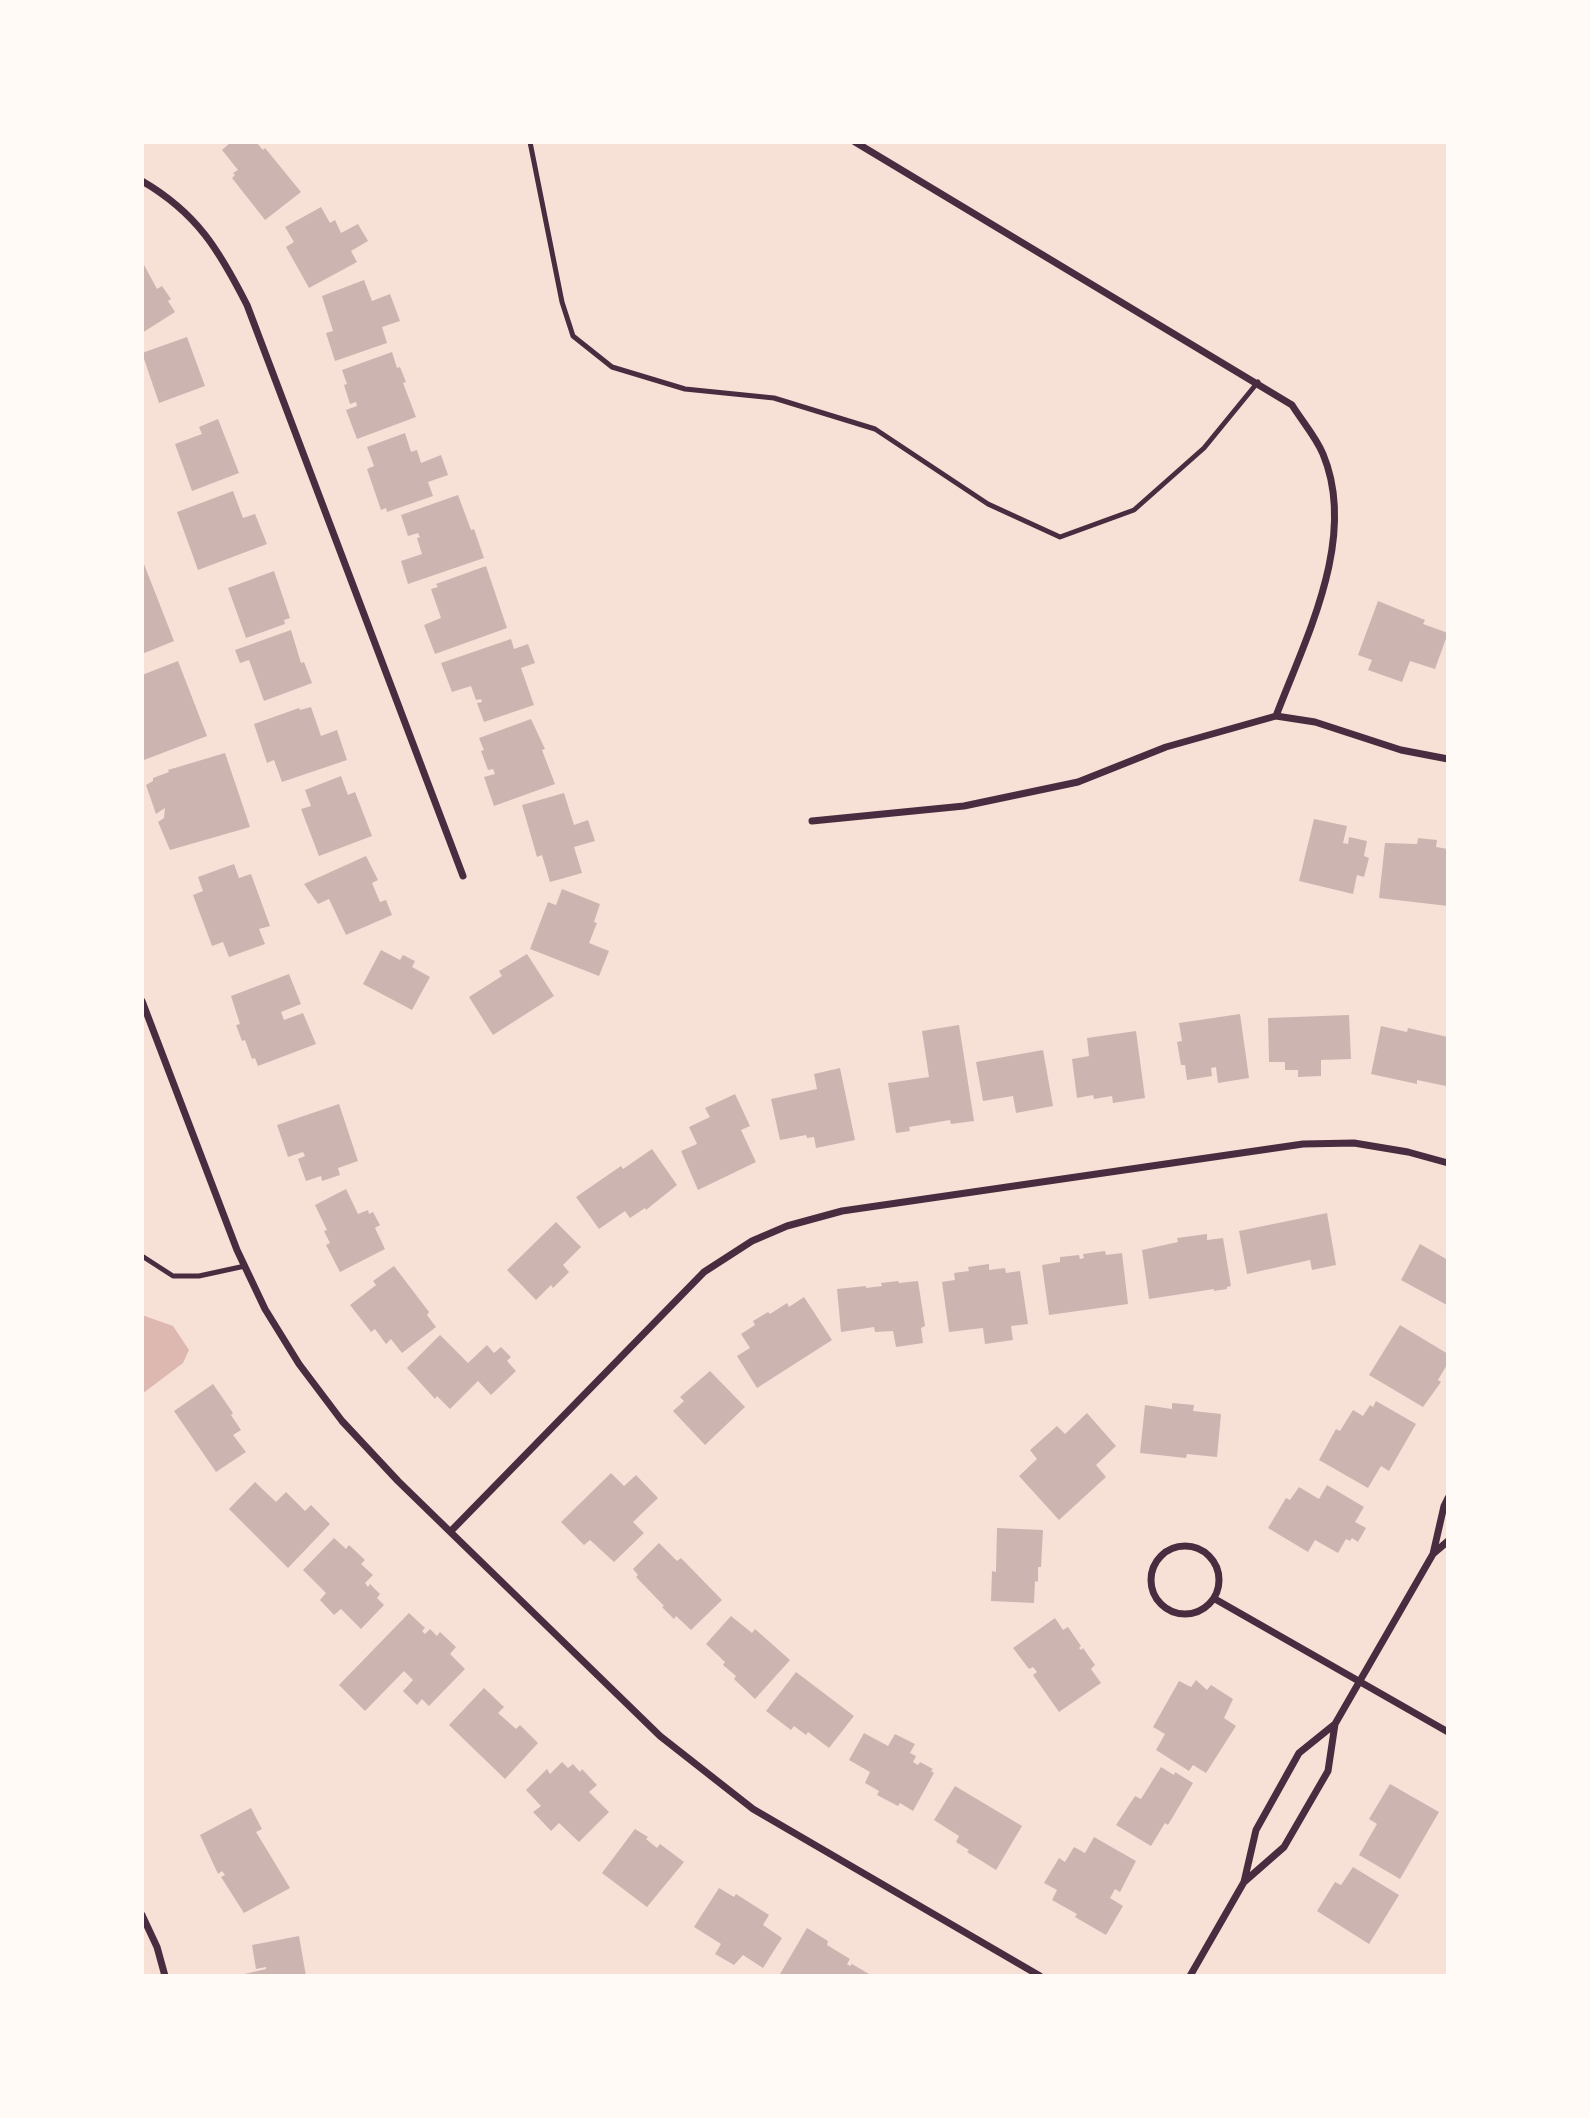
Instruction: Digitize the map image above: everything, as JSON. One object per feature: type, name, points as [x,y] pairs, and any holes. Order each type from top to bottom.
[{"type":"street","points":[[855,142],[1258,382],[1292,405],[1323,454],[1336,502],[1328,577],[1276,716]]},
{"type":"street","points":[[142,181],[162,192],[213,242],[247,305],[463,876]]},
{"type":"street","points":[[812,821],[964,806],[1078,782],[1166,747],[1276,716],[1315,722],[1401,750],[1448,759]]},
{"type":"street","points":[[142,1001],[245,1266],[265,1310],[299,1364],[342,1421],[398,1481],[660,1736],[713,1779],[753,1809],[1040,1976]]},
{"type":"street","points":[[451,1531],[704,1272],[752,1241],[787,1226],[842,1212],[1303,1144],[1354,1143],[1408,1152],[1448,1163]]},
{"type":"street","points":[[1189,1976],[1244,1882],[1256,1830],[1299,1753],[1335,1724],[1433,1554],[1448,1498]]},
{"type":"street","points":[[1433,1554],[1448,1541]]},
{"type":"street","points":[[1191,1545],[1204,1550],[1219,1572],[1220,1586],[1215,1599],[1206,1608],[1193,1614],[1180,1614],[1167,1609],[1157,1600],[1151,1588],[1151,1574],[1156,1561],[1165,1551],[1177,1546],[1191,1545]]},
{"type":"street","points":[[1215,1599],[1448,1731]]},
{"type":"street","points":[[1244,1882],[1284,1847],[1328,1771],[1335,1724]]},
{"type":"street","points":[[142,1915],[157,1947],[165,1976]]},
{"type":"lane","points":[[530,142],[562,302],[573,336],[612,367],[685,389],[774,398],[875,429],[988,504],[1060,537],[1133,510],[1204,448],[1258,382]]},
{"type":"lane","points":[[142,1256],[173,1276],[199,1276],[245,1266]]},
{"type":"shaded area","points":[[142,1315],[173,1326],[189,1350],[183,1363],[142,1394]]},
{"type":"building","points":[[231,142],[256,142],[263,150],[265,148],[301,192],[265,220],[232,178],[235,175],[233,173],[238,170],[222,150]]},
{"type":"building","points":[[321,207],[330,223],[335,220],[341,233],[358,224],[368,241],[351,251],[357,262],[309,288],[286,247],[294,242],[285,227]]},
{"type":"building","points":[[142,261],[157,289],[162,286],[171,299],[168,301],[175,312],[142,333]]},
{"type":"building","points":[[364,280],[372,301],[390,294],[400,321],[382,327],[387,343],[335,361],[326,333],[333,331],[322,296]]},
{"type":"building","points":[[187,337],[205,386],[159,403],[142,353]]},
{"type":"building","points":[[392,352],[397,368],[400,367],[406,382],[403,383],[416,417],[357,439],[346,410],[357,406],[356,402],[350,404],[342,370]]},
{"type":"building","points":[[218,419],[239,473],[192,491],[175,444],[202,434],[199,427]]},
{"type":"building","points":[[405,433],[411,452],[417,450],[421,463],[441,455],[448,475],[428,482],[433,496],[387,512],[386,508],[381,510],[367,469],[374,466],[367,447]]},
{"type":"building","points":[[233,491],[243,518],[255,514],[267,544],[198,570],[177,512]]},
{"type":"building","points":[[458,495],[484,558],[408,584],[401,561],[422,554],[418,533],[408,536],[401,515]]},
{"type":"building","points":[[142,559],[174,641],[142,654]]},
{"type":"building","points":[[486,566],[507,628],[435,654],[424,625],[441,618],[431,589],[438,587],[436,584]]},
{"type":"building","points":[[274,571],[290,618],[284,620],[285,624],[246,638],[228,588]]},
{"type":"building","points":[[1378,601],[1425,620],[1423,624],[1448,633],[1435,669],[1410,661],[1402,682],[1368,670],[1372,660],[1358,655]]},
{"type":"building","points":[[291,630],[301,663],[304,662],[312,683],[264,701],[249,660],[240,663],[235,650]]},
{"type":"building","points":[[511,639],[514,649],[528,644],[535,663],[521,668],[534,705],[484,722],[477,703],[482,702],[481,699],[476,700],[471,686],[452,692],[441,663]]},
{"type":"building","points":[[178,661],[207,736],[144,760],[142,675]]},
{"type":"building","points":[[311,707],[321,736],[337,730],[347,760],[282,782],[274,760],[267,763],[254,724],[299,708]]},
{"type":"building","points":[[531,719],[545,749],[542,750],[555,784],[494,806],[484,777],[495,774],[493,769],[488,770],[479,738]]},
{"type":"building","points":[[225,753],[250,827],[170,850],[158,822],[164,818],[165,808],[156,814],[146,785],[153,781],[153,778],[169,772],[168,770]]},
{"type":"building","points":[[341,776],[348,795],[355,792],[372,836],[319,856],[301,809],[311,806],[305,790]]},
{"type":"building","points":[[564,793],[574,825],[588,820],[595,841],[574,847],[582,873],[550,882],[542,855],[537,857],[522,805]]},
{"type":"building","points":[[1314,819],[1347,826],[1343,843],[1348,844],[1349,837],[1367,841],[1364,856],[1369,858],[1364,877],[1357,875],[1353,894],[1299,881]]},
{"type":"building","points":[[1418,838],[1437,840],[1436,847],[1448,849],[1448,906],[1379,898],[1385,843],[1417,844]]},
{"type":"building","points":[[366,856],[378,880],[372,883],[380,902],[386,900],[392,915],[346,935],[329,899],[318,904],[304,884]]},
{"type":"building","points":[[234,864],[239,878],[251,874],[270,926],[259,929],[265,944],[229,957],[223,942],[212,946],[193,895],[203,891],[198,877]]},
{"type":"building","points":[[562,889],[600,904],[594,922],[597,923],[589,943],[609,951],[599,976],[530,949],[548,902],[556,905]]},
{"type":"building","points":[[381,950],[400,960],[403,955],[415,961],[412,967],[430,977],[412,1010],[363,984]]},
{"type":"building","points":[[527,954],[554,996],[493,1035],[469,997],[502,976],[499,971]]},
{"type":"building","points":[[289,974],[301,1004],[281,1012],[284,1020],[303,1013],[316,1044],[258,1066],[255,1058],[252,1059],[245,1040],[242,1041],[231,996]]},
{"type":"building","points":[[1240,1014],[1249,1078],[1218,1083],[1216,1067],[1211,1068],[1212,1076],[1187,1080],[1177,1042],[1182,1041],[1179,1023]]},
{"type":"building","points":[[1349,1015],[1351,1059],[1321,1060],[1321,1076],[1298,1077],[1298,1070],[1285,1070],[1285,1062],[1269,1062],[1268,1018]]},
{"type":"building","points":[[959,1025],[974,1121],[951,1124],[950,1120],[909,1127],[910,1131],[896,1133],[888,1083],[929,1077],[922,1031]]},
{"type":"building","points":[[1381,1026],[1407,1032],[1408,1028],[1448,1037],[1446,1086],[1417,1080],[1417,1084],[1371,1074]]},
{"type":"building","points":[[1136,1031],[1145,1098],[1113,1103],[1112,1096],[1077,1098],[1072,1059],[1089,1056],[1087,1038]]},
{"type":"building","points":[[1043,1050],[1053,1106],[1016,1113],[1013,1096],[983,1101],[976,1062]]},
{"type":"building","points":[[840,1068],[855,1140],[816,1148],[814,1137],[807,1138],[806,1135],[780,1140],[771,1099],[817,1089],[814,1074]]},
{"type":"building","points":[[735,1094],[750,1126],[741,1130],[756,1162],[698,1190],[681,1151],[697,1144],[689,1127],[710,1117],[705,1108]]},
{"type":"building","points":[[339,1104],[358,1161],[338,1168],[340,1175],[322,1181],[321,1176],[306,1181],[298,1159],[305,1156],[303,1152],[288,1157],[277,1125]]},
{"type":"building","points":[[652,1149],[677,1185],[646,1210],[645,1208],[630,1218],[625,1211],[599,1229],[576,1197],[621,1166],[623,1169]]},
{"type":"building","points":[[346,1189],[358,1214],[368,1210],[369,1214],[373,1212],[380,1225],[375,1228],[385,1249],[340,1272],[326,1245],[330,1243],[324,1231],[327,1230],[315,1205]]},
{"type":"building","points":[[1327,1213],[1336,1265],[1312,1270],[1310,1260],[1247,1274],[1239,1231]]},
{"type":"building","points":[[556,1222],[581,1247],[563,1265],[569,1272],[536,1300],[507,1270]]},
{"type":"building","points":[[1207,1234],[1207,1240],[1223,1238],[1231,1286],[1227,1289],[1149,1299],[1142,1250],[1178,1242],[1177,1238]]},
{"type":"building","points":[[1420,1244],[1448,1260],[1447,1305],[1401,1280]]},
{"type":"building","points":[[1105,1251],[1106,1255],[1122,1253],[1128,1304],[1049,1315],[1042,1265],[1060,1262],[1060,1257],[1079,1255],[1080,1259],[1084,1258],[1083,1254]]},
{"type":"building","points":[[989,1264],[989,1270],[1005,1268],[1006,1273],[1020,1271],[1028,1324],[1011,1326],[1013,1340],[985,1344],[983,1328],[949,1332],[942,1282],[955,1280],[954,1273],[969,1271],[968,1267]]},
{"type":"building","points":[[394,1266],[429,1312],[427,1315],[436,1327],[402,1353],[391,1339],[386,1344],[375,1329],[371,1332],[350,1305],[376,1285],[373,1281]]},
{"type":"building","points":[[918,1281],[925,1326],[921,1328],[923,1343],[896,1347],[893,1331],[875,1332],[874,1327],[841,1332],[837,1289],[882,1286],[881,1283]]},
{"type":"building","points":[[804,1297],[832,1340],[757,1388],[737,1356],[750,1348],[741,1334],[755,1325],[753,1321],[768,1312],[770,1314],[787,1303],[789,1307]]},
{"type":"building","points":[[1400,1325],[1448,1354],[1448,1363],[1438,1380],[1441,1382],[1423,1407],[1369,1375]]},
{"type":"building","points":[[440,1335],[468,1363],[487,1345],[494,1353],[501,1347],[511,1357],[507,1361],[516,1371],[491,1395],[478,1381],[450,1409],[437,1396],[435,1399],[407,1368]]},
{"type":"building","points":[[710,1371],[745,1407],[705,1445],[673,1411],[684,1401],[680,1397]]},
{"type":"building","points":[[213,1384],[233,1413],[231,1415],[241,1430],[233,1435],[246,1452],[216,1472],[174,1411]]},
{"type":"building","points":[[1376,1401],[1416,1424],[1389,1471],[1381,1466],[1368,1488],[1319,1460],[1336,1429],[1340,1431],[1353,1410],[1363,1416]]},
{"type":"building","points":[[1172,1403],[1194,1405],[1193,1411],[1221,1414],[1217,1457],[1187,1454],[1186,1458],[1140,1453],[1145,1405],[1172,1409]]},
{"type":"building","points":[[1087,1413],[1116,1446],[1096,1465],[1106,1477],[1059,1520],[1019,1476],[1037,1459],[1030,1450],[1057,1426],[1065,1434]]},
{"type":"building","points":[[611,1473],[624,1486],[636,1475],[658,1498],[633,1522],[644,1533],[614,1562],[590,1540],[584,1545],[561,1522]]},
{"type":"building","points":[[255,1482],[276,1502],[286,1492],[305,1511],[311,1505],[330,1524],[288,1568],[229,1509]]},
{"type":"building","points":[[1327,1485],[1364,1507],[1355,1522],[1366,1528],[1358,1542],[1352,1538],[1350,1541],[1346,1539],[1338,1553],[1315,1540],[1308,1552],[1268,1528],[1286,1498],[1290,1500],[1299,1487],[1319,1499]]},
{"type":"building","points":[[997,1528],[1043,1530],[1041,1567],[1038,1567],[1038,1582],[1035,1581],[1034,1603],[991,1601],[992,1571],[996,1572]]},
{"type":"building","points":[[334,1538],[346,1549],[349,1545],[365,1560],[361,1564],[373,1575],[365,1583],[368,1587],[370,1584],[380,1594],[377,1598],[384,1605],[361,1629],[341,1609],[334,1615],[320,1600],[326,1593],[303,1570]]},
{"type":"building","points":[[659,1543],[677,1561],[681,1558],[722,1600],[691,1630],[662,1607],[664,1606],[636,1577],[638,1575],[633,1569]]},
{"type":"building","points":[[409,1613],[425,1628],[422,1631],[425,1634],[430,1629],[437,1636],[440,1632],[456,1647],[450,1654],[465,1669],[429,1706],[422,1699],[417,1705],[403,1691],[413,1680],[404,1671],[365,1711],[339,1685]]},
{"type":"building","points":[[731,1616],[752,1633],[755,1629],[790,1660],[755,1699],[734,1679],[736,1676],[723,1665],[725,1662],[706,1644]]},
{"type":"building","points":[[1055,1618],[1063,1630],[1068,1627],[1081,1646],[1079,1648],[1083,1648],[1095,1665],[1091,1669],[1101,1683],[1059,1712],[1033,1675],[1037,1672],[1033,1667],[1029,1669],[1013,1648]]},
{"type":"building","points":[[796,1672],[854,1716],[829,1748],[808,1732],[806,1735],[794,1726],[791,1730],[766,1711]]},
{"type":"building","points":[[1196,1680],[1207,1690],[1211,1685],[1233,1699],[1224,1718],[1236,1726],[1206,1773],[1193,1765],[1189,1771],[1156,1750],[1165,1734],[1153,1727],[1179,1681],[1191,1687]]},
{"type":"building","points":[[484,1688],[504,1707],[498,1713],[516,1729],[520,1725],[538,1743],[505,1779],[449,1725]]},
{"type":"building","points":[[864,1733],[888,1746],[895,1734],[915,1744],[910,1753],[916,1756],[913,1762],[918,1765],[920,1762],[933,1769],[931,1771],[934,1773],[913,1811],[877,1795],[879,1791],[865,1783],[870,1772],[849,1760]]},
{"type":"building","points":[[562,1762],[568,1768],[573,1764],[580,1772],[582,1769],[597,1785],[589,1792],[609,1812],[579,1842],[559,1823],[551,1831],[533,1812],[541,1806],[526,1790],[547,1769],[550,1774]]},
{"type":"building","points":[[1161,1767],[1193,1783],[1168,1825],[1165,1823],[1151,1846],[1116,1825],[1135,1796],[1141,1799]]},
{"type":"building","points":[[1390,1784],[1439,1812],[1400,1879],[1359,1855],[1377,1824],[1369,1819]]},
{"type":"building","points":[[955,1786],[1022,1826],[996,1870],[967,1852],[969,1850],[956,1842],[959,1836],[934,1820]]},
{"type":"building","points":[[251,1808],[262,1829],[256,1832],[290,1888],[244,1913],[221,1877],[225,1875],[222,1871],[218,1874],[200,1835]]},
{"type":"building","points":[[635,1829],[648,1837],[646,1839],[657,1848],[660,1844],[684,1862],[647,1907],[602,1873]]},
{"type":"building","points":[[1094,1837],[1136,1861],[1120,1892],[1115,1889],[1110,1898],[1123,1906],[1106,1935],[1052,1900],[1057,1890],[1044,1883],[1059,1858],[1065,1862],[1074,1847],[1085,1853]]},
{"type":"building","points":[[1353,1867],[1399,1895],[1369,1944],[1317,1911],[1335,1882],[1341,1885]]},
{"type":"building","points":[[719,1888],[734,1897],[736,1894],[769,1915],[763,1925],[782,1938],[763,1968],[743,1955],[734,1965],[715,1954],[721,1944],[694,1927]]},
{"type":"building","points":[[807,1928],[850,1959],[847,1964],[869,1974],[780,1974]]},
{"type":"building","points":[[299,1936],[306,1976],[236,1976],[266,1969],[256,1969],[252,1945]]}]
